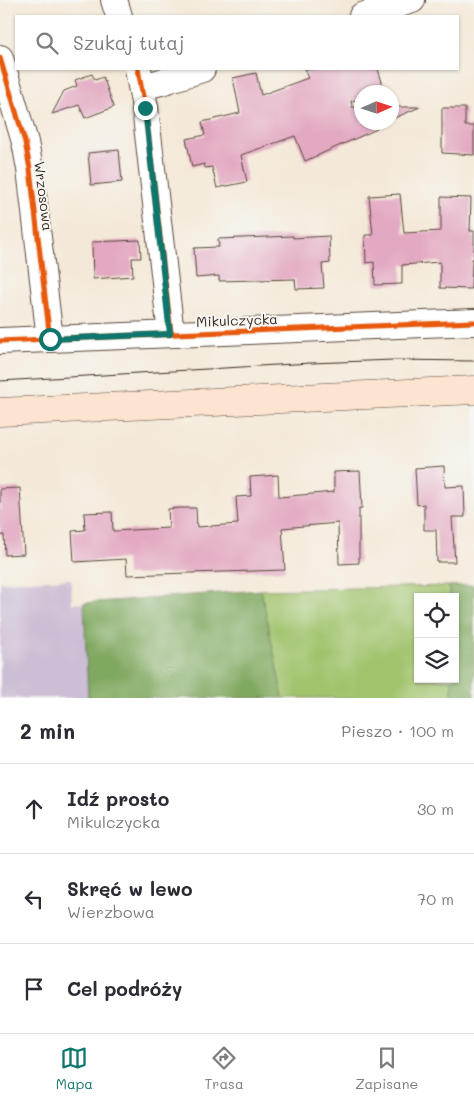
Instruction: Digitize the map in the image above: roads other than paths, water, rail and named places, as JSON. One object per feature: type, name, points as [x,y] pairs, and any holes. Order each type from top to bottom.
[{"type":"main road","points":[[0,412],[474,390]]},
{"type":"street","points":[[114,0],[120,15]]},
{"type":"street","points":[[365,15],[412,0]]},
{"type":"street","name":"Wrzosowa","points":[[0,58],[25,142],[30,169],[50,339]]},
{"type":"street","points":[[170,334],[140,78],[161,82],[199,70]]},
{"type":"street","name":"Mikulczycka","points":[[0,341],[474,322]]},
{"type":"tram line","points":[[0,381],[311,363],[394,360],[474,361]]}]
